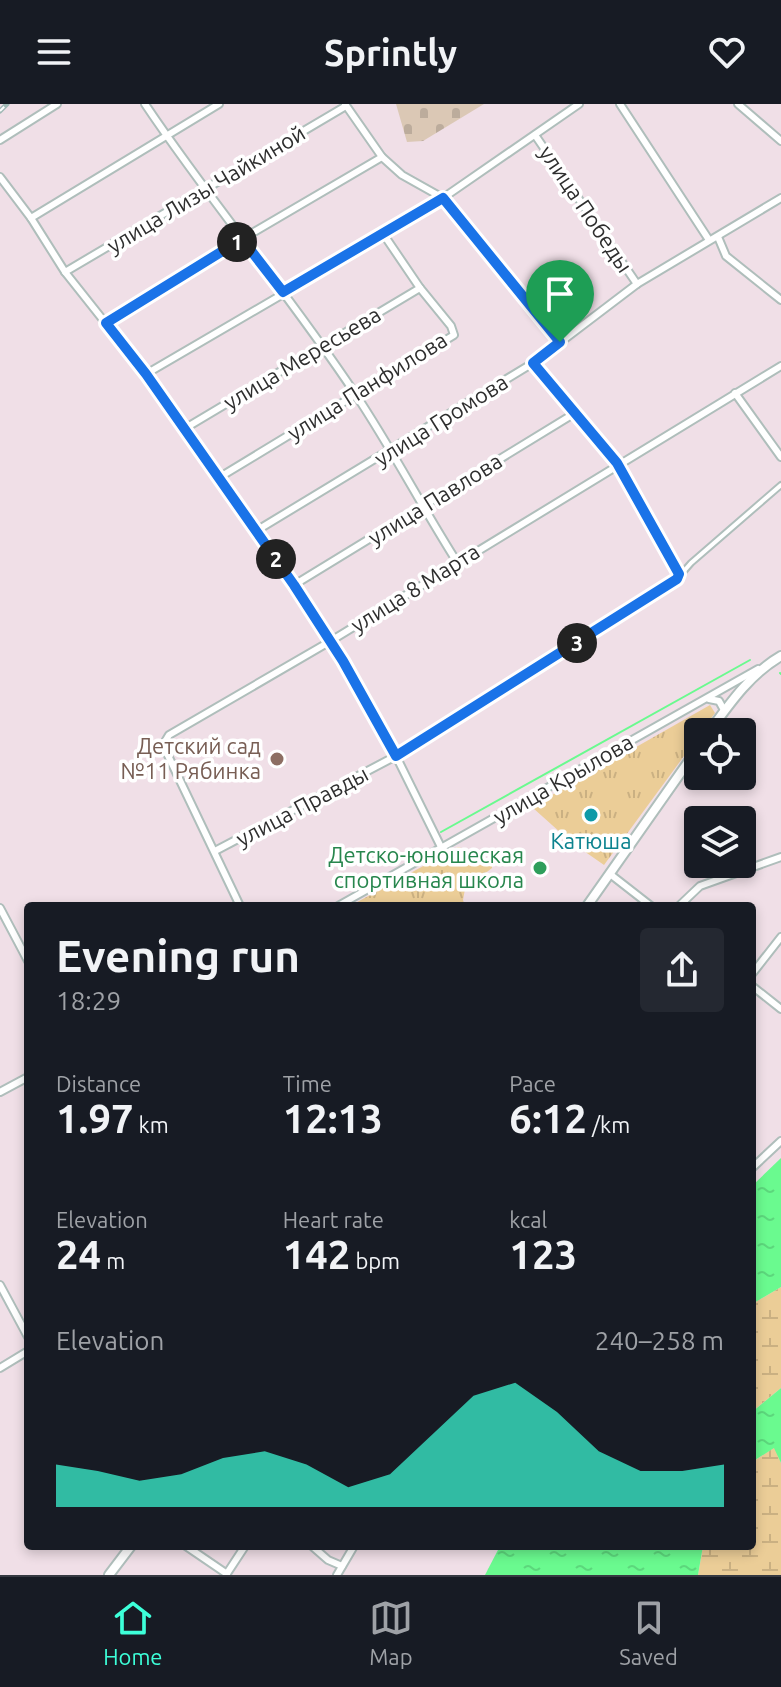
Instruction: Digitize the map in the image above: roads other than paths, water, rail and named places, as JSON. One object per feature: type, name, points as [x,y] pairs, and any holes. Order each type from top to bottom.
[{"type":"main road","points":[[719,718],[744,686],[781,656]]},
{"type":"main road","points":[[590,902],[684,768]]},
{"type":"main road","points":[[109,1575],[128,1550]]},
{"type":"street","points":[[0,140],[57,104]]},
{"type":"street","points":[[145,104],[205,191],[283,292],[356,395],[457,562]]},
{"type":"street","points":[[31,218],[219,104]]},
{"type":"street","points":[[146,374],[384,235],[579,104]]},
{"type":"street","points":[[620,104],[709,240]]},
{"type":"street","points":[[738,104],[781,141]]},
{"type":"street","points":[[345,105],[382,157],[402,175],[443,198],[560,342]]},
{"type":"street","name":"улица Лизы Чайкиной","points":[[65,272],[345,105]]},
{"type":"street","name":"улица Победы","points":[[535,135],[637,284]]},
{"type":"street","points":[[106,323],[382,157]]},
{"type":"street","points":[[0,177],[31,218],[65,272],[146,374],[294,585],[396,756],[442,849]]},
{"type":"street","name":"улица Громова","points":[[256,531],[533,363],[637,284],[781,198]]},
{"type":"street","name":"улица Панфилова","points":[[220,477],[454,335],[451,326],[420,288],[384,235]]},
{"type":"street","points":[[718,237],[726,256],[781,300]]},
{"type":"street","name":"улица Мересьева","points":[[184,429],[420,288]]},
{"type":"street","points":[[533,363],[617,463],[679,574]]},
{"type":"street","name":"улица 8 Марта","points":[[238,902],[163,745],[169,735],[330,641],[617,463],[781,366]]},
{"type":"street","points":[[735,393],[781,457]]},
{"type":"street","name":"улица Павлова","points":[[294,585],[575,413]]},
{"type":"street","name":"улица Правды","points":[[215,851],[396,756],[666,586],[781,485]]},
{"type":"street","name":"улица Крылова","points":[[345,902],[765,666]]},
{"type":"street","points":[[705,699],[719,701],[724,710]]},
{"type":"street","points":[[683,902],[700,886],[781,857]]},
{"type":"street","points":[[610,874],[646,902]]},
{"type":"street","points":[[0,908],[24,953]]},
{"type":"street","points":[[756,969],[781,937]]},
{"type":"street","points":[[756,989],[781,1009]]},
{"type":"street","points":[[0,1092],[24,1079]]},
{"type":"street","points":[[756,1164],[781,1141]]},
{"type":"street","points":[[0,1285],[24,1330]]},
{"type":"street","points":[[0,1368],[24,1353]]},
{"type":"street","points":[[192,1550],[226,1575],[242,1550]]},
{"type":"street","points":[[317,1550],[342,1566]]},
{"type":"street","points":[[337,1575],[352,1550]]},
{"type":"water","points":[[781,1158],[781,1287],[756,1302],[756,1182]]},
{"type":"water","points":[[781,1388],[781,1463],[774,1448],[756,1459],[756,1409]]},
{"type":"water","points":[[498,1550],[702,1550],[698,1575],[485,1575]]},
{"type":"waterway","points":[[441,832],[750,660]]},
{"type":"railway","points":[[0,111],[7,104]]},
{"type":"place","name":"Детский сад №11 Рябинка","points":[[277,759]]},
{"type":"place","name":"Катюша","points":[[591,815]]},
{"type":"place","name":"Детско-юношеская спортивная школа","points":[[540,868]]}]
